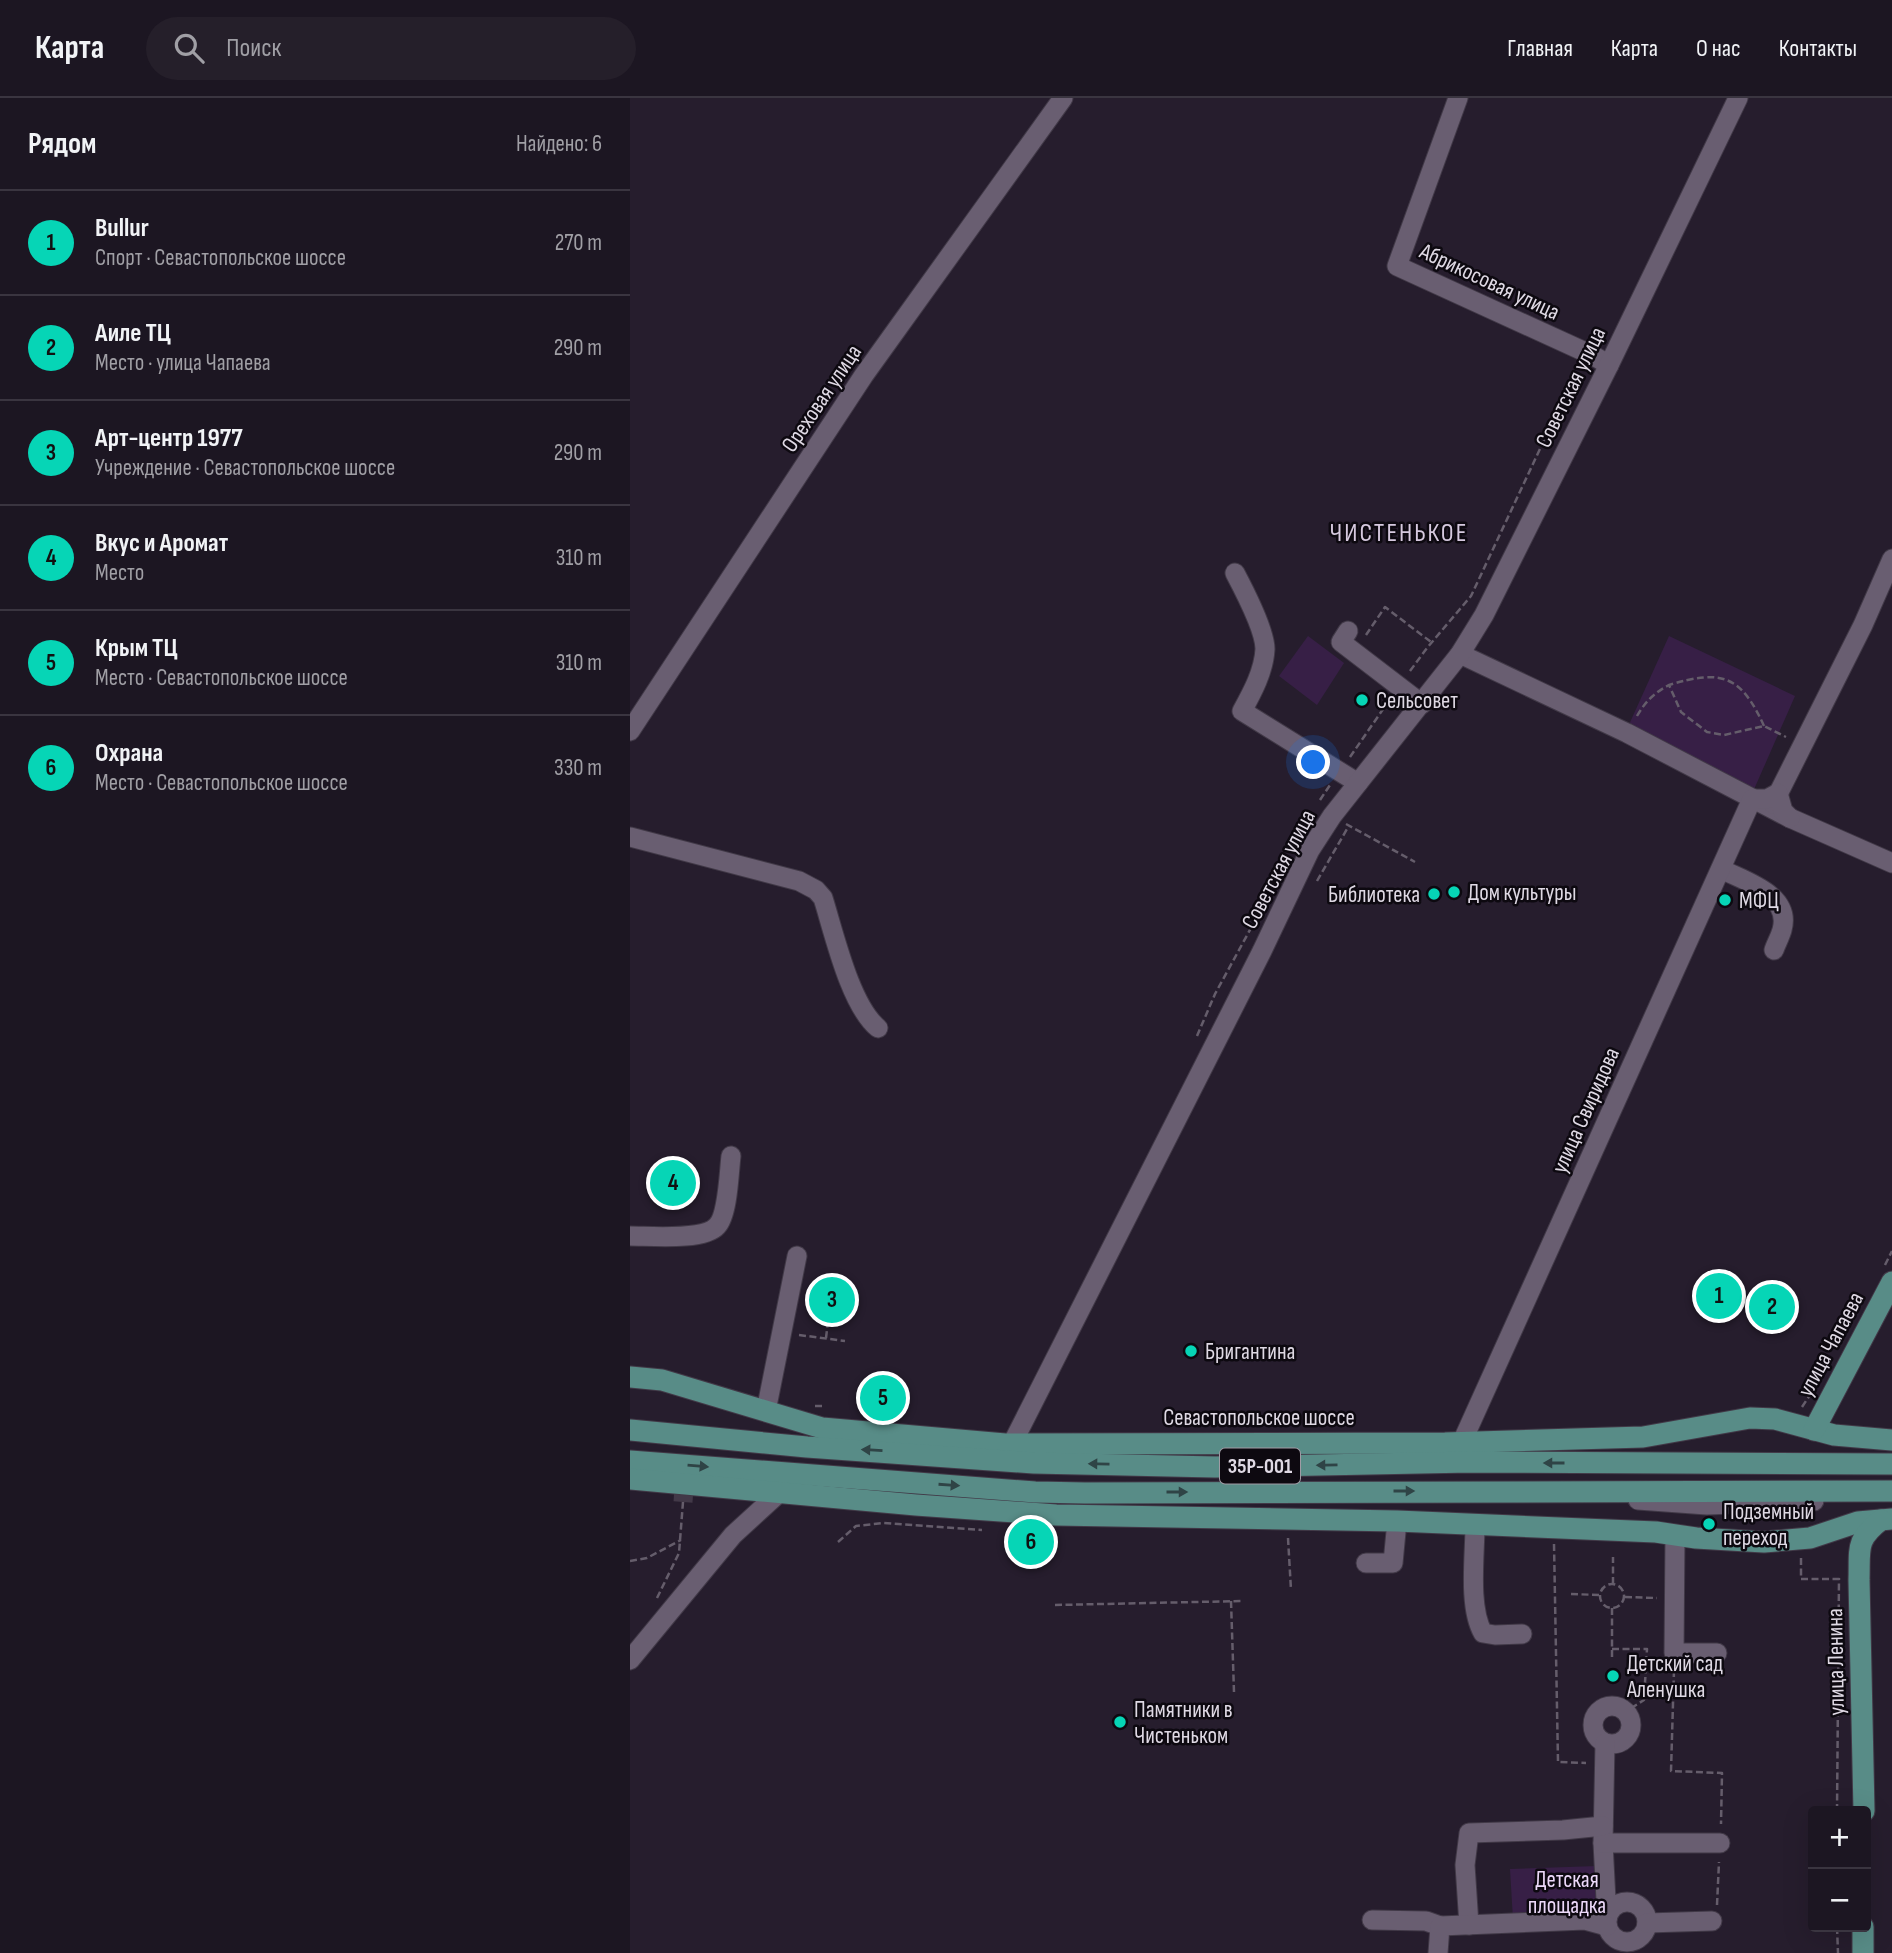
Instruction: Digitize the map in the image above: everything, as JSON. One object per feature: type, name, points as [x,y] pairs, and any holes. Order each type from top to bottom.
[{"type":"main road","name":"улица Чапаева","points":[[1814,1427],[1892,1282]]},
{"type":"main road","name":"Севастопольское шоссе","points":[[630,1377],[662,1380],[822,1428],[989,1443],[1462,1442],[1643,1437],[1750,1418],[1775,1419],[1892,1440]]},
{"type":"main road","name":"35Р-001","points":[[630,1430],[807,1447],[1034,1463],[1215,1467],[1470,1462],[1892,1461]]},
{"type":"main road","name":"35Р-001","points":[[630,1461],[1035,1492],[1892,1493]]},
{"type":"main road","points":[[630,1479],[1056,1515],[1397,1521],[1555,1527],[1764,1542],[1821,1535],[1858,1522],[1886,1519]]},
{"type":"main road","name":"улица Ленина","points":[[1864,1806],[1861,1540],[1865,1533],[1886,1519]]},
{"type":"main road","points":[[1858,1522],[1860,1559]]},
{"type":"main road","points":[[1821,1535],[1840,1540],[1860,1559]]},
{"type":"main road","points":[[1863,1932],[1863,1953]]},
{"type":"street","name":"Ореховая улица","points":[[630,732],[864,375],[1063,98]]},
{"type":"street","name":"Абрикосовая улица","points":[[1458,98],[1397,266],[1602,360]]},
{"type":"street","name":"Советская улица","points":[[1022,1444],[1025,1420],[1262,951],[1310,850],[1332,816],[1464,647],[1490,604],[1602,360],[1738,98]]},
{"type":"street","points":[[1774,801],[1863,625],[1892,559]]},
{"type":"street","points":[[1235,573],[1251,603],[1265,648],[1256,685],[1242,711],[1358,783]]},
{"type":"street","points":[[1348,631],[1341,642],[1422,704]]},
{"type":"street","points":[[1464,647],[1478,663]]},
{"type":"street","points":[[1446,671],[1457,664],[1469,661],[1478,663],[1627,733],[1745,802],[1774,801],[1790,818],[1892,863]]},
{"type":"street","name":"улица Свиридова","points":[[1462,1442],[1721,869],[1745,802]]},
{"type":"street","points":[[630,837],[799,881],[816,890],[823,898],[858,1001],[878,1028]]},
{"type":"street","points":[[1721,869],[1771,894],[1783,914],[1783,928],[1774,950]]},
{"type":"street","points":[[630,1236],[688,1235],[708,1232],[718,1226],[723,1215],[731,1156]]},
{"type":"street","points":[[766,1411],[797,1256]]},
{"type":"street","points":[[989,1443],[1010,1433],[1025,1420]]},
{"type":"street","points":[[754,1490],[760,1500],[759,1511]]},
{"type":"street","points":[[630,1660],[733,1535],[780,1492]]},
{"type":"street","points":[[1366,1563],[1393,1563],[1397,1521]]},
{"type":"street","points":[[1475,1525],[1475,1606],[1478,1624],[1483,1633],[1522,1634]]},
{"type":"street","points":[[1675,1535],[1674,1653],[1717,1653]]},
{"type":"street","points":[[1612,1706],[1625,1712],[1631,1727],[1626,1739],[1615,1745],[1605,1743],[1594,1733],[1592,1727],[1595,1714],[1599,1710],[1612,1706]]},
{"type":"street","points":[[1605,1743],[1603,1835],[1615,1935]]},
{"type":"street","points":[[1469,1925],[1465,1865],[1469,1833],[1563,1830],[1720,1843]]},
{"type":"street","points":[[1372,1920],[1426,1921],[1440,1926],[1586,1920],[1627,1942],[1644,1933],[1647,1923],[1643,1909],[1633,1902],[1613,1907],[1615,1935]]},
{"type":"street","points":[[1647,1923],[1712,1921]]},
{"type":"street","points":[[1438,1953],[1440,1926]]},
{"type":"path","points":[[1323,795],[1432,642],[1471,596],[1547,434],[1602,360]]},
{"type":"path","points":[[1348,631],[1362,641],[1385,607],[1432,642]]},
{"type":"path","points":[[1627,733],[1643,705],[1657,691],[1692,678],[1715,676],[1735,684],[1752,700],[1764,726]]},
{"type":"path","points":[[1668,685],[1681,712],[1706,732],[1724,734],[1764,726],[1801,744]]},
{"type":"path","points":[[1349,826],[1415,862]]},
{"type":"path","points":[[825,1338],[829,1313]]},
{"type":"path","points":[[782,1332],[845,1341]]},
{"type":"path","points":[[655,1601],[679,1553],[683,1502]]},
{"type":"path","points":[[838,1542],[856,1526],[884,1523],[987,1530]]},
{"type":"path","points":[[1555,1527],[1558,1762],[1605,1764]]},
{"type":"path","points":[[1288,1535],[1291,1590]]},
{"type":"path","points":[[630,1561],[647,1558],[681,1540]]},
{"type":"path","points":[[1613,1557],[1613,1584]]},
{"type":"path","points":[[1837,1806],[1839,1578]]},
{"type":"path","points":[[1599,1595],[1605,1585],[1613,1584],[1620,1587],[1624,1597]]},
{"type":"path","points":[[1571,1594],[1599,1595]]},
{"type":"path","points":[[1599,1595],[1604,1605],[1612,1608],[1619,1606],[1624,1597]]},
{"type":"path","points":[[1624,1597],[1675,1599]]},
{"type":"path","points":[[1231,1601],[1234,1692]]},
{"type":"path","points":[[1055,1605],[1243,1601]]},
{"type":"path","points":[[1612,1608],[1612,1658]]},
{"type":"path","points":[[1612,1648],[1647,1649],[1644,1700],[1625,1712]]},
{"type":"path","points":[[1674,1653],[1671,1771],[1722,1773]]},
{"type":"path","points":[[1837,1932],[1838,1953]]},
{"type":"green space","points":[[1308,636],[1344,663],[1317,705],[1279,676]]},
{"type":"green space","points":[[1669,636],[1795,696],[1752,794],[1627,729]]},
{"type":"green space","name":"Детская площадка","points":[[1597,1866],[1600,1916],[1513,1920],[1510,1869]]},
{"type":"tunnel","points":[[683,1502],[684,1487]]},
{"type":"place","name":"Сельсовет","points":[[1362,700]]},
{"type":"place","name":"Дом культуры","points":[[1454,892]]},
{"type":"place","name":"Библиотека","points":[[1434,894]]},
{"type":"place","name":"МФЦ","points":[[1725,900]]},
{"type":"place","name":"Вкус и Аромат","points":[[673,1183]]},
{"type":"place","name":"Bullur","points":[[1719,1296]]},
{"type":"place","name":"Арт-центр 1977","points":[[832,1300]]},
{"type":"place","name":"Аиле ТЦ","points":[[1772,1307]]},
{"type":"place","name":"Бригантина","points":[[1191,1351]]},
{"type":"place","name":"Крым ТЦ","points":[[883,1398]]},
{"type":"place","name":"Подземный переход","points":[[1709,1524]]},
{"type":"place","name":"Охрана","points":[[1031,1542]]},
{"type":"place","name":"Детский сад Аленушка","points":[[1613,1676]]},
{"type":"place","name":"Памятники в Чистеньком","points":[[1120,1722]]},
{"type":"district","name":"ЧИСТЕНЬКОЕ","points":[[1399,532]]}]
